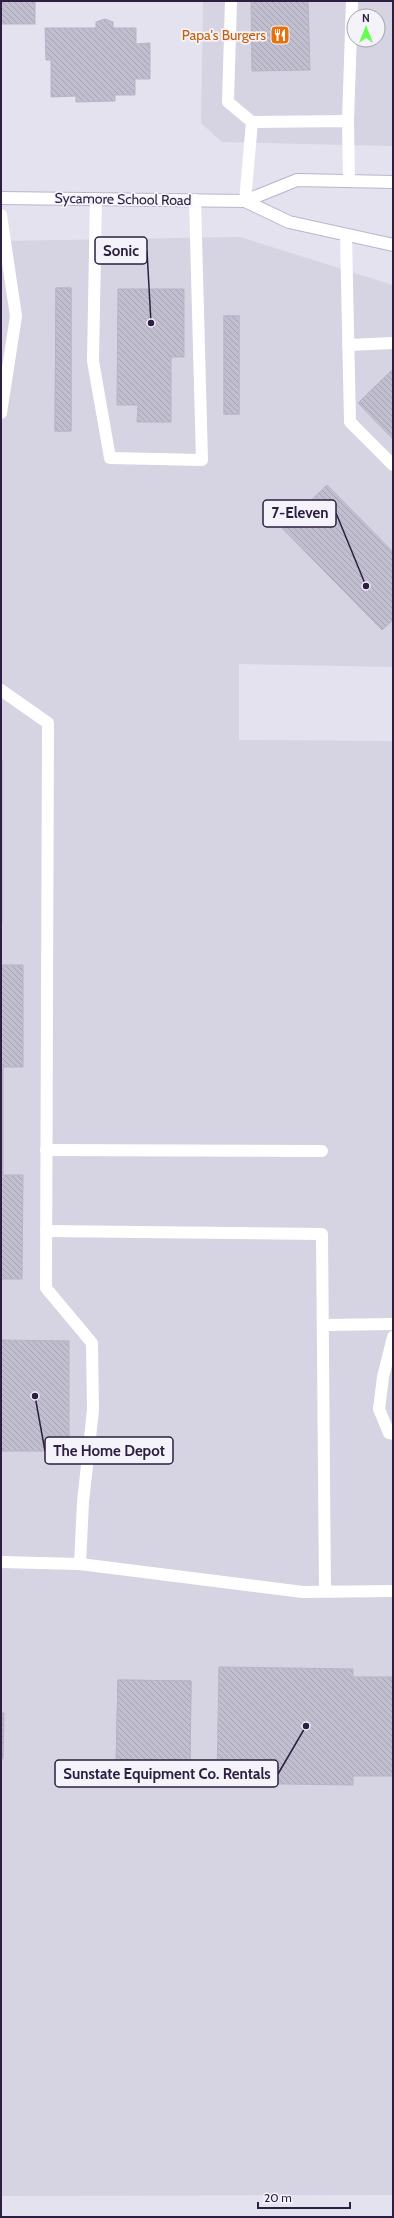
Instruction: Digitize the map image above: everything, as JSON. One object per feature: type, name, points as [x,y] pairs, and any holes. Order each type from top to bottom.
[{"type":"main road","points":[[231,1],[228,102],[252,122],[348,121]]},
{"type":"main road","points":[[349,181],[348,121],[352,1]]},
{"type":"main road","points":[[245,201],[252,122]]},
{"type":"main road","name":"Sycamore School Road","points":[[1,198],[245,201],[297,180],[393,182]]},
{"type":"main road","points":[[96,199],[93,361],[110,458],[202,460],[195,200]]},
{"type":"main road","name":"Sycamore School Road","points":[[245,201],[289,222],[393,245]]},
{"type":"main road","points":[[1,215],[16,316],[1,413]]},
{"type":"main road","points":[[346,235],[350,422],[393,465]]},
{"type":"main road","points":[[348,345],[393,343]]},
{"type":"main road","points":[[1,690],[48,723],[46,1288],[92,1343],[93,1410],[84,1502],[80,1564]]},
{"type":"main road","points":[[46,1150],[322,1151]]},
{"type":"main road","points":[[46,1231],[322,1234],[326,1591]]},
{"type":"main road","points":[[323,1325],[393,1324]]},
{"type":"main road","points":[[393,1337],[383,1377],[378,1409],[389,1433],[393,1434]]},
{"type":"main road","points":[[1,1562],[80,1564],[303,1592],[393,1591]]},
{"type":"shaded area","points":[[203,1],[393,1],[393,146],[222,142],[201,123]]},
{"type":"shaded area","points":[[240,237],[393,285],[393,667],[239,664],[239,740],[393,741],[393,2195],[1,2196],[1,241]]},
{"type":"building","points":[[1,1],[35,1],[35,24],[1,24]]},
{"type":"building","name":"Papa's Burgers","points":[[251,1],[308,1],[310,70],[252,71]]},
{"type":"building","points":[[105,19],[113,22],[113,28],[136,28],[136,44],[150,43],[150,79],[135,79],[135,95],[115,95],[115,101],[76,102],[76,96],[51,97],[51,60],[46,60],[45,28],[96,28],[96,22]]},
{"type":"building","points":[[56,288],[71,288],[71,431],[55,431]]},
{"type":"building","points":[[56,288],[71,288],[71,431],[55,431]]},
{"type":"building","points":[[118,289],[184,289],[184,357],[171,357],[171,422],[137,422],[138,405],[117,405]]},
{"type":"building","points":[[224,316],[239,316],[239,414],[224,414]]},
{"type":"building","points":[[224,316],[239,316],[239,414],[224,414]]},
{"type":"building","points":[[393,369],[393,439],[358,403]]},
{"type":"building","points":[[327,485],[393,552],[393,620],[382,630],[282,528]]},
{"type":"building","points":[[2,761],[2,921],[1,921]]},
{"type":"building","points":[[1,965],[23,965],[23,1067],[3,1067],[3,1175],[23,1175],[22,1279],[1,1279]]},
{"type":"building","points":[[1,1340],[69,1341],[69,1451],[1,1451]]},
{"type":"building","points":[[219,1667],[353,1669],[353,1677],[393,1677],[393,1776],[353,1776],[353,1785],[217,1783]]},
{"type":"building","points":[[118,1680],[191,1681],[190,1768],[116,1767]]},
{"type":"building","points":[[118,1680],[191,1681],[190,1768],[116,1767]]},
{"type":"building","points":[[1,1713],[4,1713],[3,1759],[1,1759]]},
{"type":"place","name":"Papa's Burgers","points":[[280,35]]},
{"type":"place","name":"Sonic","points":[[151,323]]},
{"type":"place","name":"7-Eleven","points":[[366,586]]},
{"type":"place","name":"The Home Depot","points":[[35,1396]]},
{"type":"place","name":"Sunstate Equipment Co. Rentals","points":[[306,1726]]}]
